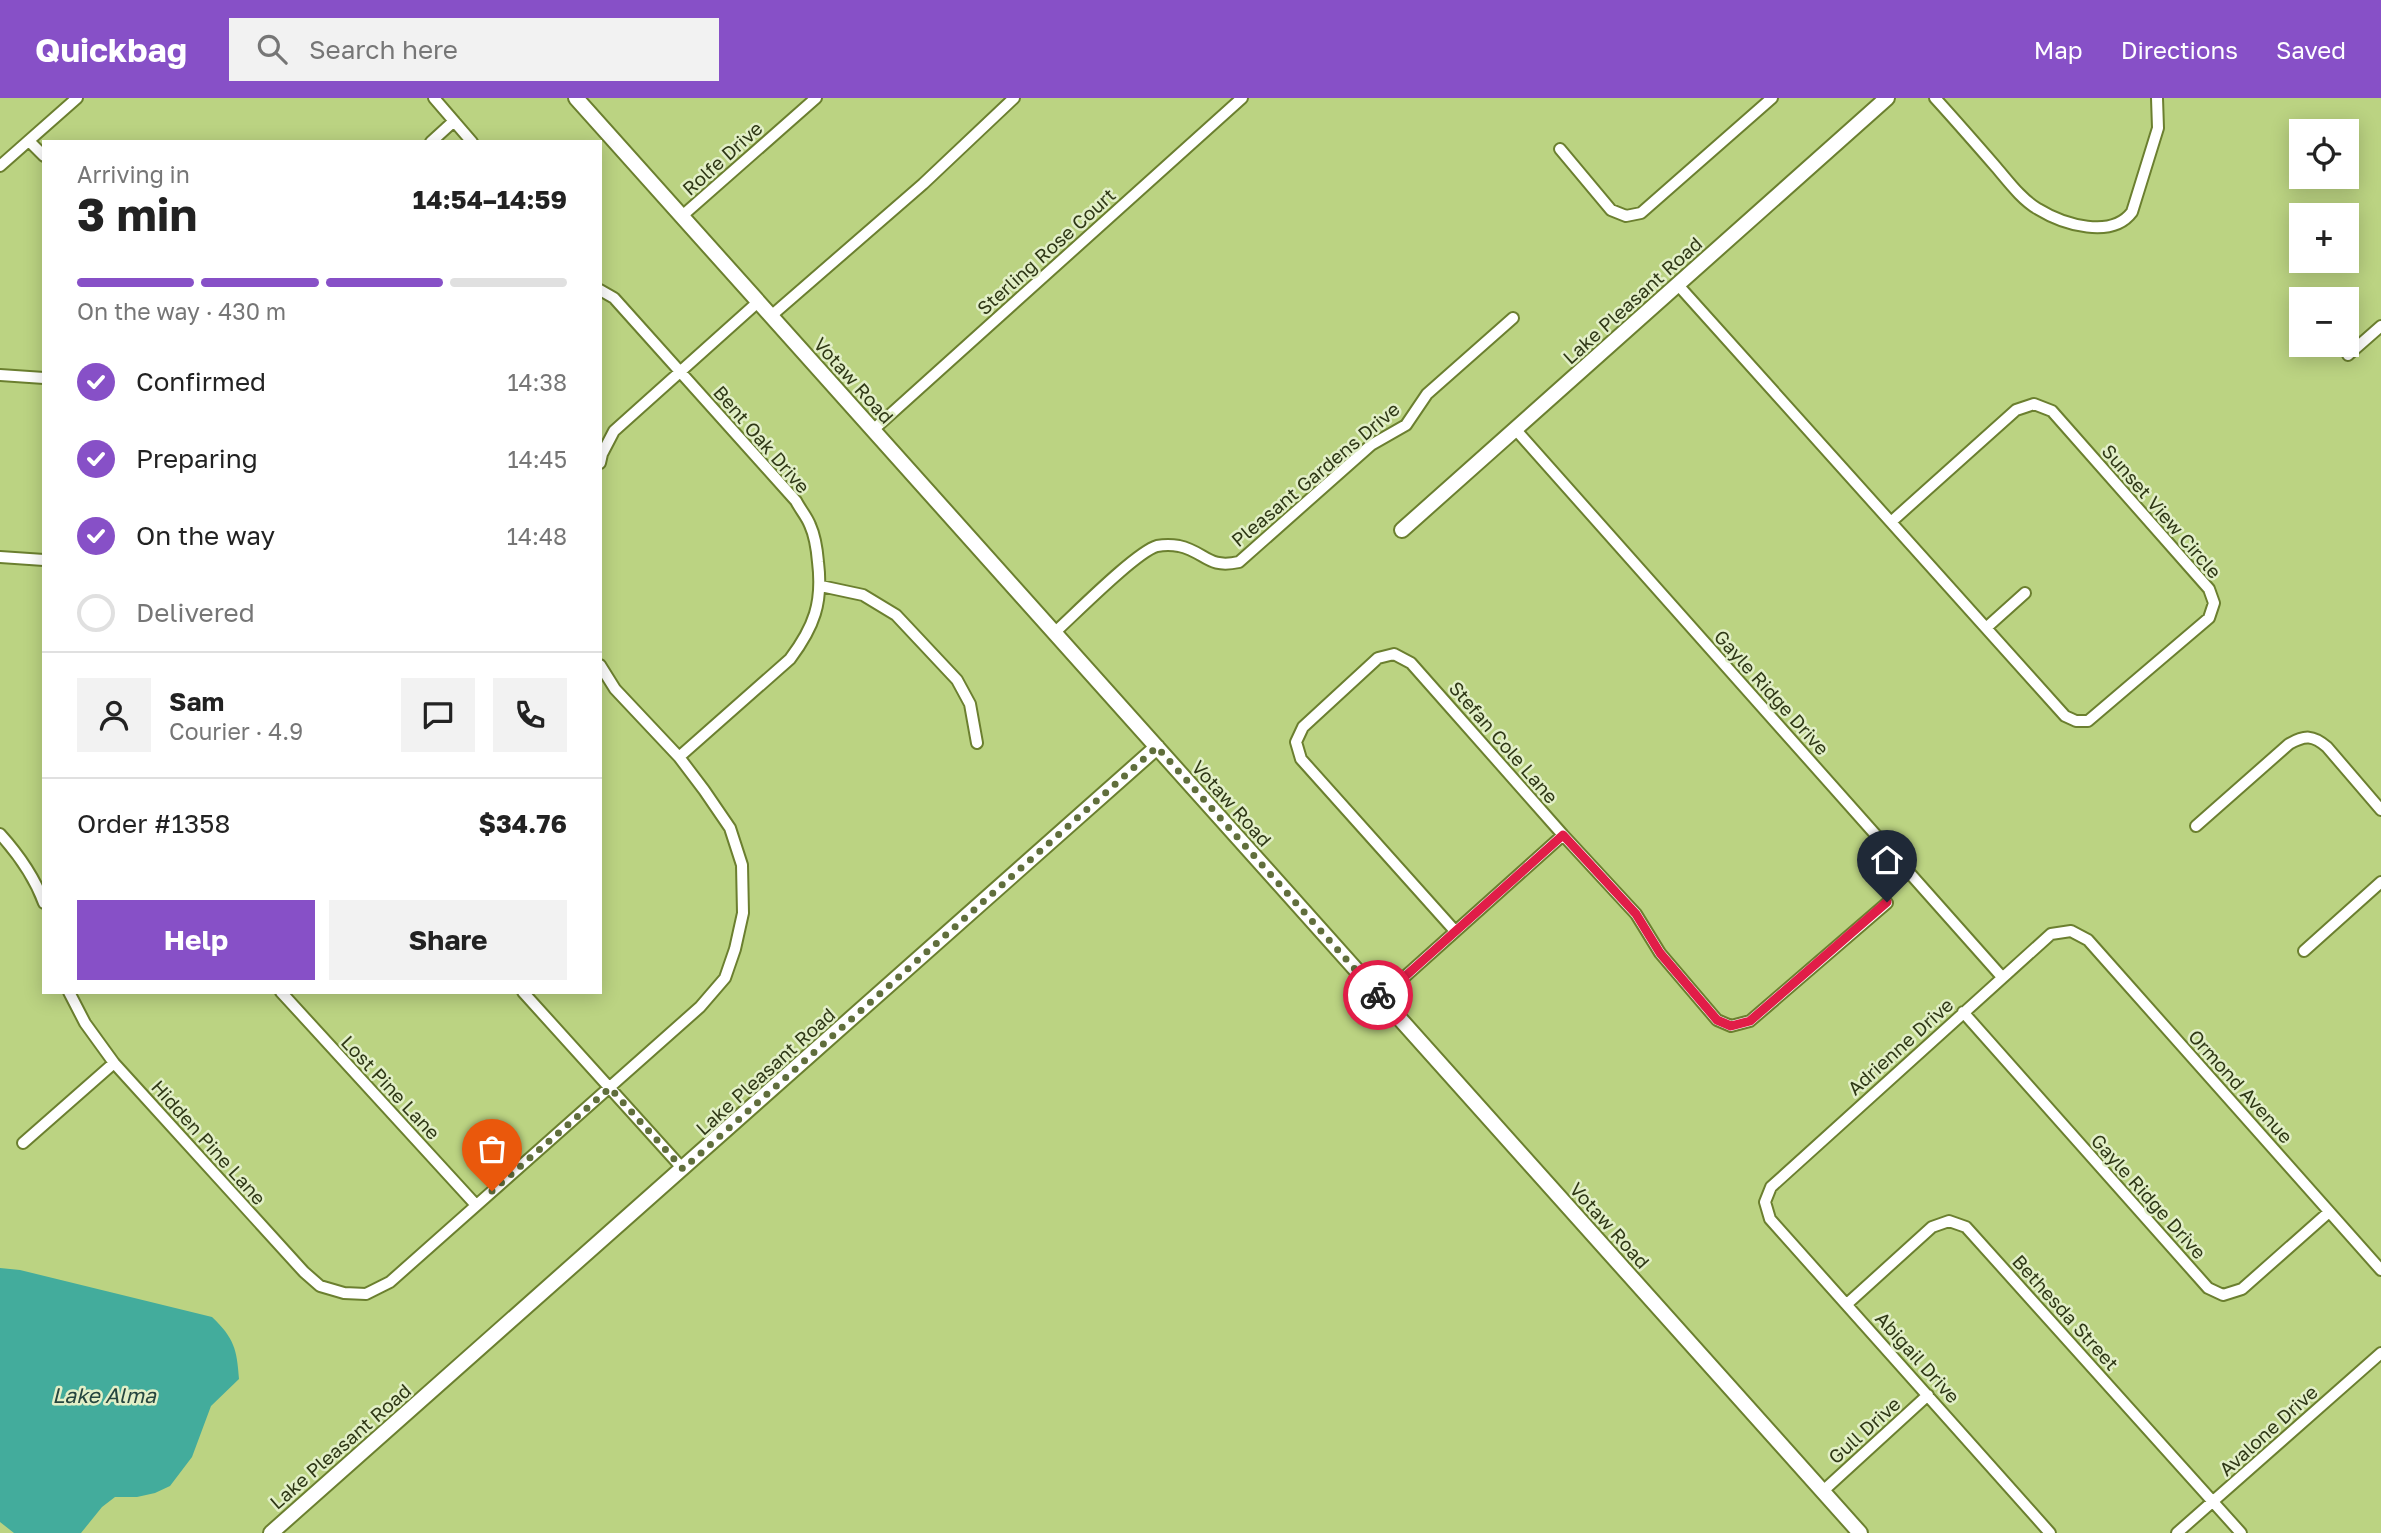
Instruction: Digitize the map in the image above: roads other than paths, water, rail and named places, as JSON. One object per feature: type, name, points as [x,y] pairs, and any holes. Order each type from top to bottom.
[{"type":"street","points":[[0,166],[77,98]]},
{"type":"street","points":[[434,98],[470,140]]},
{"type":"street","name":"Votaw Road","points":[[576,98],[1860,1533]]},
{"type":"street","name":"Rolfe Drive","points":[[682,216],[816,98]]},
{"type":"street","points":[[771,316],[923,184],[1014,98]]},
{"type":"street","name":"Sterling Rose Court","points":[[873,430],[1242,98]]},
{"type":"street","name":"Lake Pleasant Road","points":[[1402,530],[1887,98]]},
{"type":"street","points":[[1935,98],[2012,186],[2037,209],[2093,227],[2116,226],[2133,212],[2158,128],[2157,98]]},
{"type":"street","points":[[1560,149],[1611,210],[1626,216],[1641,213],[1767,100]]},
{"type":"street","points":[[432,140],[454,121]]},
{"type":"street","points":[[29,141],[42,154]]},
{"type":"street","name":"Sunset View Circle","points":[[1678,285],[2065,716],[2076,721],[2088,721],[2208,618],[2214,603],[2209,589],[2052,411],[2034,404],[2016,410],[1891,522]]},
{"type":"street","name":"Bent Oak Drive","points":[[602,291],[614,298],[796,502],[810,525],[817,551],[821,586],[816,615],[803,641],[790,659],[679,757]]},
{"type":"street","points":[[602,454],[614,431],[758,302]]},
{"type":"street","name":"Pleasant Gardens Drive","points":[[1054,633],[1140,556],[1157,546],[1176,545],[1194,551],[1212,563],[1226,565],[1239,562],[1371,445],[1406,425],[1427,394],[1513,318]]},
{"type":"street","points":[[2359,345],[2381,326]]},
{"type":"street","points":[[0,375],[42,378]]},
{"type":"street","name":"Gayle Ridge Drive","points":[[1516,430],[2002,977]]},
{"type":"street","points":[[0,557],[42,559]]},
{"type":"street","points":[[821,586],[863,595],[896,615],[957,680],[970,704],[977,743]]},
{"type":"street","points":[[1986,628],[2025,593]]},
{"type":"street","name":"Stefan Cole Lane","points":[[1455,931],[1301,758],[1296,742],[1303,727],[1378,658],[1394,654],[1411,663],[1636,914],[1660,953],[1717,1020],[1731,1026],[1750,1021],[1887,902]]},
{"type":"street","points":[[476,1205],[700,1007],[725,978],[743,913],[742,865],[730,828],[679,757],[615,689],[602,668]]},
{"type":"street","points":[[2196,826],[2289,744],[2306,736],[2317,739],[2327,747],[2381,810]]},
{"type":"street","name":"Lake Pleasant Road","points":[[271,1533],[1157,747]]},
{"type":"street","points":[[0,834],[23,859],[42,897]]},
{"type":"street","points":[[1381,998],[1563,835]]},
{"type":"street","points":[[2304,951],[2381,882]]},
{"type":"street","name":"Adrienne Drive","points":[[1765,1202],[1771,1187],[2002,977],[2051,934],[2071,931]]},
{"type":"street","name":"Ormond Avenue","points":[[2071,931],[2088,940],[2381,1270]]},
{"type":"street","name":"Hidden Pine Lane","points":[[70,994],[85,1023],[114,1063],[304,1272],[320,1286],[344,1293],[366,1294],[390,1282],[476,1205]]},
{"type":"street","name":"Lost Pine Lane","points":[[283,994],[476,1205]]},
{"type":"street","points":[[525,994],[683,1169]]},
{"type":"street","name":"Gayle Ridge Drive","points":[[1963,1012],[2208,1288],[2223,1295],[2242,1289],[2329,1212]]},
{"type":"street","points":[[23,1143],[114,1063]]},
{"type":"street","name":"Abigail Drive","points":[[1765,1202],[1770,1219],[2050,1533]]},
{"type":"street","name":"Bethesda Street","points":[[1847,1304],[1931,1227],[1950,1221],[1966,1227],[2241,1533]]},
{"type":"street","name":"Avalone Drive","points":[[2178,1533],[2381,1353]]},
{"type":"street","name":"Gull Drive","points":[[1823,1492],[1928,1395]]},
{"type":"water","name":"Lake Alma","points":[[0,1268],[20,1270],[212,1317],[230,1338],[235,1352],[239,1379],[211,1406],[192,1457],[170,1486],[137,1497],[115,1497],[102,1507],[81,1533],[14,1533],[0,1522]]}]
